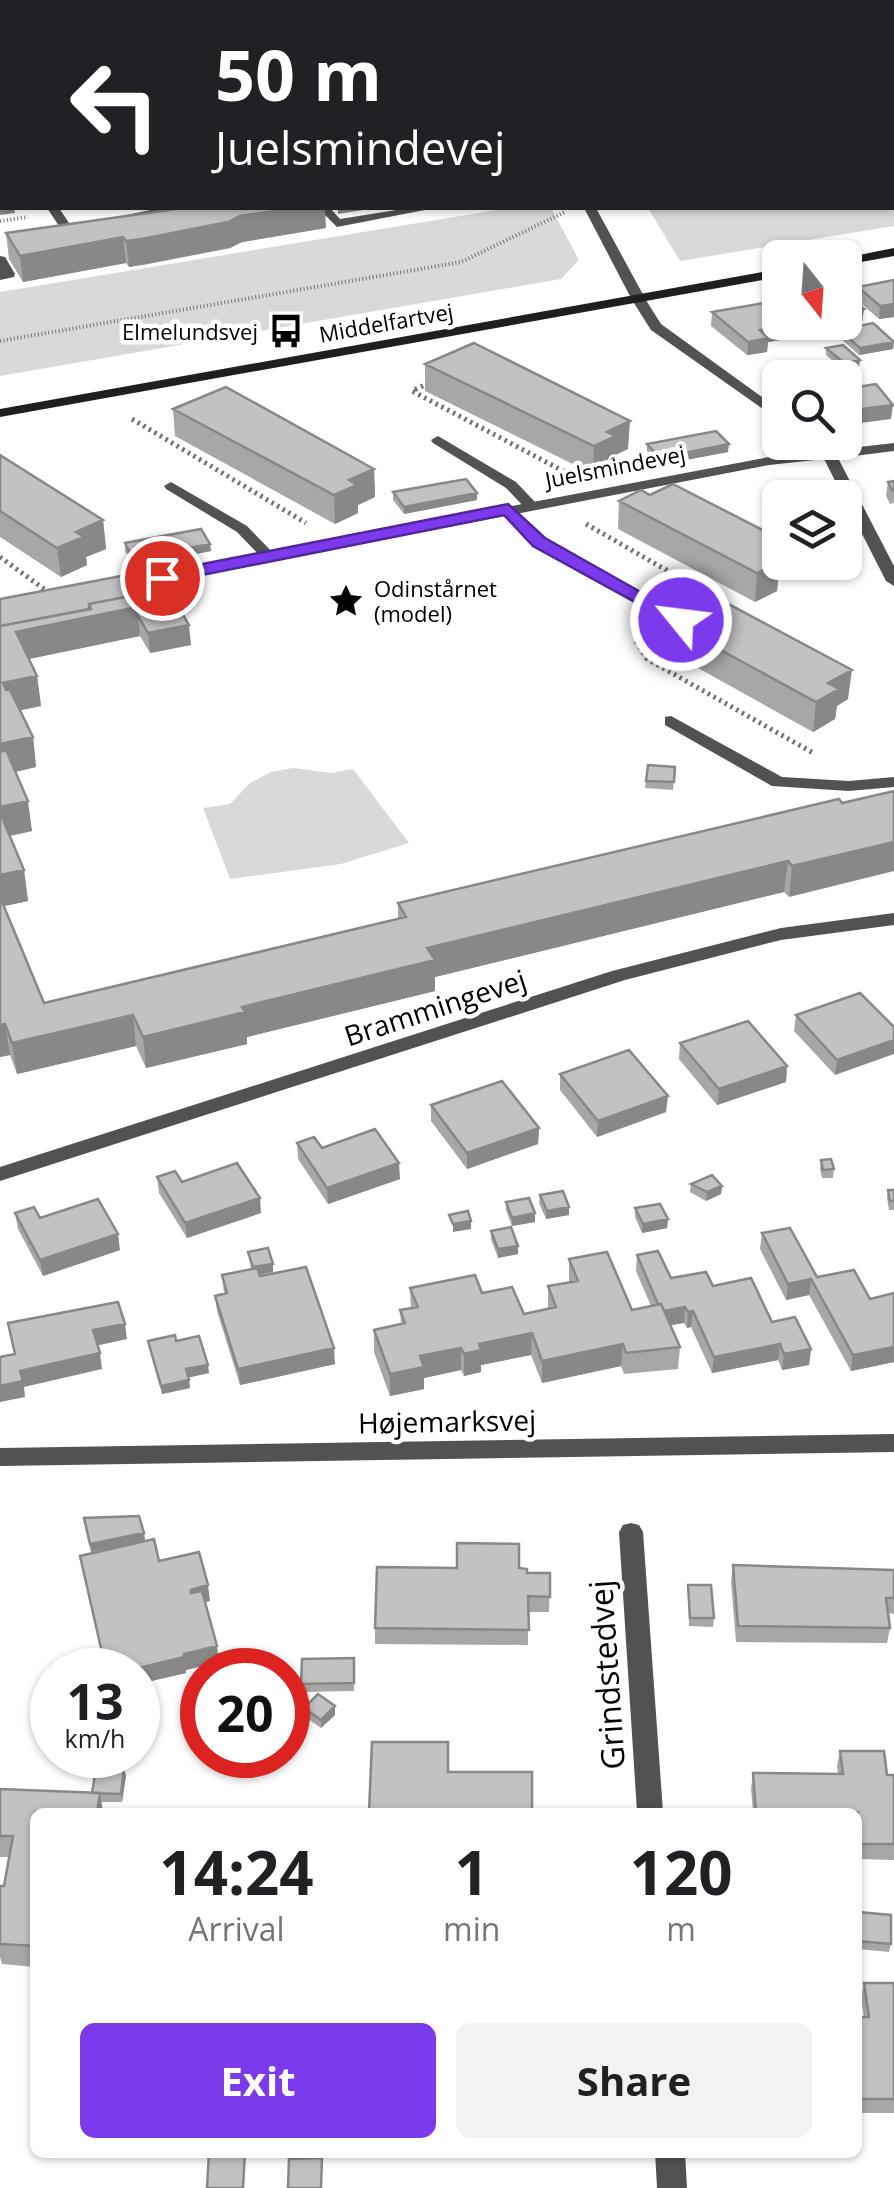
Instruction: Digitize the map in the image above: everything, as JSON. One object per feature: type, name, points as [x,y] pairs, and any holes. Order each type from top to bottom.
[{"type":"main road","points":[[862,258],[894,252]]},
{"type":"main road","name":"Middelfartvej","points":[[0,413],[762,276]]},
{"type":"street","points":[[54,210],[65,226]]},
{"type":"street","points":[[104,220],[168,210]]},
{"type":"street","points":[[326,210],[337,223],[417,210]]},
{"type":"street","points":[[591,210],[656,326],[762,404]]},
{"type":"street","points":[[49,228],[84,223]]},
{"type":"street","points":[[0,260],[9,274],[0,276]]},
{"type":"street","points":[[438,440],[539,504]]},
{"type":"street","name":"Juelsmindevej","points":[[862,447],[894,447]]},
{"type":"street","name":"Juelsmindevej","points":[[133,583],[762,460]]},
{"type":"street","points":[[828,460],[894,581]]},
{"type":"street","points":[[171,486],[242,530],[269,556]]},
{"type":"street","points":[[508,510],[539,542],[681,620]]},
{"type":"street","points":[[671,721],[778,782],[813,786],[894,782]]},
{"type":"street","name":"Brammingevej","points":[[0,1174],[618,975],[781,934],[894,919]]},
{"type":"street","name":"Højemarksvej","points":[[0,1457],[894,1444]]},
{"type":"street","name":"Grindstedvej","points":[[631,1532],[650,1808]]},
{"type":"street","points":[[670,2158],[672,2188]]},
{"type":"path","points":[[0,342],[461,262],[500,244],[526,226],[573,210]]},
{"type":"path","points":[[438,380],[412,391],[576,478],[595,493]]},
{"type":"path","points":[[132,420],[336,544]]},
{"type":"path","points":[[539,504],[715,598],[681,620],[636,641],[647,659],[824,758]]},
{"type":"path","points":[[0,557],[44,586],[55,598]]},
{"type":"shaded area","points":[[497,210],[552,210],[579,260],[561,279],[0,376],[0,292]]},
{"type":"shaded area","points":[[649,210],[894,210],[894,226],[808,240],[762,240],[762,248],[680,261]]},
{"type":"shaded area","points":[[293,768],[331,773],[353,769],[409,843],[341,864],[230,879],[203,808],[230,804],[250,783],[271,772]]},
{"type":"building","points":[[169,210],[280,210],[142,239],[126,241],[123,237],[20,256],[6,233]]},
{"type":"building","points":[[894,280],[894,304],[880,306],[862,286]]},
{"type":"building","points":[[762,303],[762,339],[748,342],[712,312]]},
{"type":"building","points":[[873,323],[894,342],[860,348],[851,340],[862,340],[862,325]]},
{"type":"building","points":[[474,343],[630,421],[607,432],[616,436],[594,446],[425,364]]},
{"type":"building","points":[[843,345],[860,360],[840,360],[826,348]]},
{"type":"building","points":[[876,384],[893,405],[862,409],[862,386]]},
{"type":"building","points":[[226,387],[374,469],[349,480],[357,485],[334,495],[173,409]]},
{"type":"building","points":[[716,431],[729,444],[660,458],[647,444]]},
{"type":"building","points":[[0,455],[103,520],[76,532],[84,537],[57,548],[0,511]]},
{"type":"building","points":[[466,479],[477,493],[404,507],[393,492]]},
{"type":"building","points":[[673,484],[762,530],[762,570],[757,573],[619,501],[641,490],[650,495]]},
{"type":"building","points":[[201,529],[210,544],[133,559],[125,543]]},
{"type":"building","points":[[174,566],[182,580],[165,583],[189,625],[148,633],[131,596],[89,604],[89,609],[0,626],[0,599]]},
{"type":"building","points":[[131,596],[137,607],[16,632],[37,676],[3,683],[33,737],[0,744],[0,626],[91,609],[89,604]]},
{"type":"building","points":[[721,600],[852,670],[828,683],[839,689],[816,702],[664,619],[687,607],[697,613]]},
{"type":"building","points":[[6,750],[28,801],[0,807],[0,752]]},
{"type":"building","points":[[648,765],[675,767],[674,782],[646,781]]},
{"type":"building","points":[[894,791],[894,842],[792,866],[788,861],[427,948],[435,960],[242,1007],[245,1012],[143,1037],[133,1015],[12,1043],[5,1024],[0,1025],[0,897],[44,1003],[406,917],[398,903],[839,799],[842,803]]},
{"type":"building","points":[[0,816],[24,870],[0,875]]},
{"type":"building","points":[[860,993],[894,1027],[894,1040],[837,1060],[796,1015]]},
{"type":"building","points":[[748,1021],[787,1066],[719,1089],[680,1043]]},
{"type":"building","points":[[629,1050],[668,1096],[598,1121],[560,1074]]},
{"type":"building","points":[[502,1081],[539,1128],[467,1153],[431,1105]]},
{"type":"building","points":[[375,1129],[399,1163],[327,1188],[297,1143],[314,1137],[322,1148]]},
{"type":"building","points":[[831,1159],[834,1169],[823,1170],[821,1160]]},
{"type":"building","points":[[237,1163],[260,1198],[185,1223],[157,1177],[175,1171],[182,1182]]},
{"type":"building","points":[[712,1175],[722,1186],[707,1192],[691,1184]]},
{"type":"building","points":[[563,1191],[569,1207],[547,1211],[540,1195]]},
{"type":"building","points":[[529,1198],[535,1213],[512,1218],[506,1202]]},
{"type":"building","points":[[98,1199],[118,1234],[40,1260],[15,1213],[34,1207],[40,1218]]},
{"type":"building","points":[[660,1204],[668,1219],[643,1224],[635,1208]]},
{"type":"building","points":[[468,1211],[471,1221],[453,1224],[449,1215]]},
{"type":"building","points":[[511,1227],[518,1246],[498,1249],[491,1231]]},
{"type":"building","points":[[790,1228],[817,1277],[854,1270],[870,1299],[894,1293],[894,1347],[853,1355],[811,1279],[788,1284],[762,1233]]},
{"type":"building","points":[[268,1248],[273,1264],[253,1267],[248,1252]]},
{"type":"building","points":[[658,1251],[671,1278],[706,1272],[713,1286],[751,1278],[772,1322],[795,1317],[811,1349],[784,1354],[780,1344],[714,1357],[693,1311],[688,1312],[685,1307],[664,1311],[658,1304],[637,1255]]},
{"type":"building","points":[[607,1252],[632,1310],[661,1304],[680,1347],[626,1353],[623,1344],[542,1361],[532,1333],[479,1344],[481,1350],[464,1354],[461,1348],[420,1356],[424,1367],[390,1374],[374,1330],[405,1323],[400,1310],[418,1307],[410,1288],[475,1275],[482,1293],[512,1287],[524,1314],[556,1307],[548,1286],[578,1281],[569,1259]]},
{"type":"building","points":[[306,1267],[334,1348],[238,1369],[215,1296],[227,1293],[222,1275],[257,1268],[260,1276]]},
{"type":"building","points":[[118,1302],[125,1324],[93,1330],[100,1353],[20,1371],[23,1381],[0,1386],[0,1357],[15,1354],[8,1323]]},
{"type":"building","points":[[175,1335],[176,1341],[199,1336],[208,1365],[186,1369],[189,1380],[161,1386],[148,1341]]},
{"type":"building","points":[[139,1516],[144,1533],[90,1544],[84,1518]]},
{"type":"building","points":[[154,1539],[159,1561],[199,1552],[208,1585],[191,1593],[202,1591],[217,1646],[180,1648],[180,1658],[160,1663],[160,1648],[101,1648],[80,1556]]},
{"type":"building","points":[[457,1543],[519,1544],[519,1568],[527,1569],[527,1573],[550,1573],[550,1597],[528,1596],[529,1630],[375,1628],[377,1567],[457,1568]]},
{"type":"building","points":[[733,1565],[894,1570],[894,1598],[886,1598],[890,1628],[738,1626]]},
{"type":"building","points":[[688,1585],[711,1585],[714,1618],[690,1618]]},
{"type":"building","points":[[354,1658],[354,1683],[310,1684],[310,1659]]},
{"type":"building","points":[[318,1694],[335,1706],[321,1720],[310,1712],[310,1702]]},
{"type":"building","points":[[372,1742],[448,1742],[448,1772],[532,1772],[532,1808],[369,1808]]},
{"type":"building","points":[[840,1751],[884,1751],[887,1775],[894,1775],[894,1844],[862,1844],[862,1808],[756,1808],[753,1773],[843,1774]]},
{"type":"building","points":[[94,1778],[123,1778],[121,1794],[92,1793]]},
{"type":"building","points":[[0,1789],[100,1793],[98,1808],[30,1808],[30,1946],[0,1944],[0,1886],[4,1886],[13,1836],[0,1836]]},
{"type":"building","points":[[862,1912],[891,1915],[891,1944],[862,1941]]},
{"type":"building","points":[[864,1983],[894,1983],[894,2099],[862,2099],[862,2017],[869,2017]]},
{"type":"building","points":[[209,2158],[245,2158],[243,2188],[207,2188]]},
{"type":"building","points":[[322,2158],[321,2188],[288,2188],[289,2159]]},
{"type":"place","name":"Elmelundsvej","points":[[286,331]]},
{"type":"place","name":"Odinstårnet (model)","points":[[346,601]]},
{"type":"route","points":[[162,578],[508,510],[539,542],[681,620]]}]
